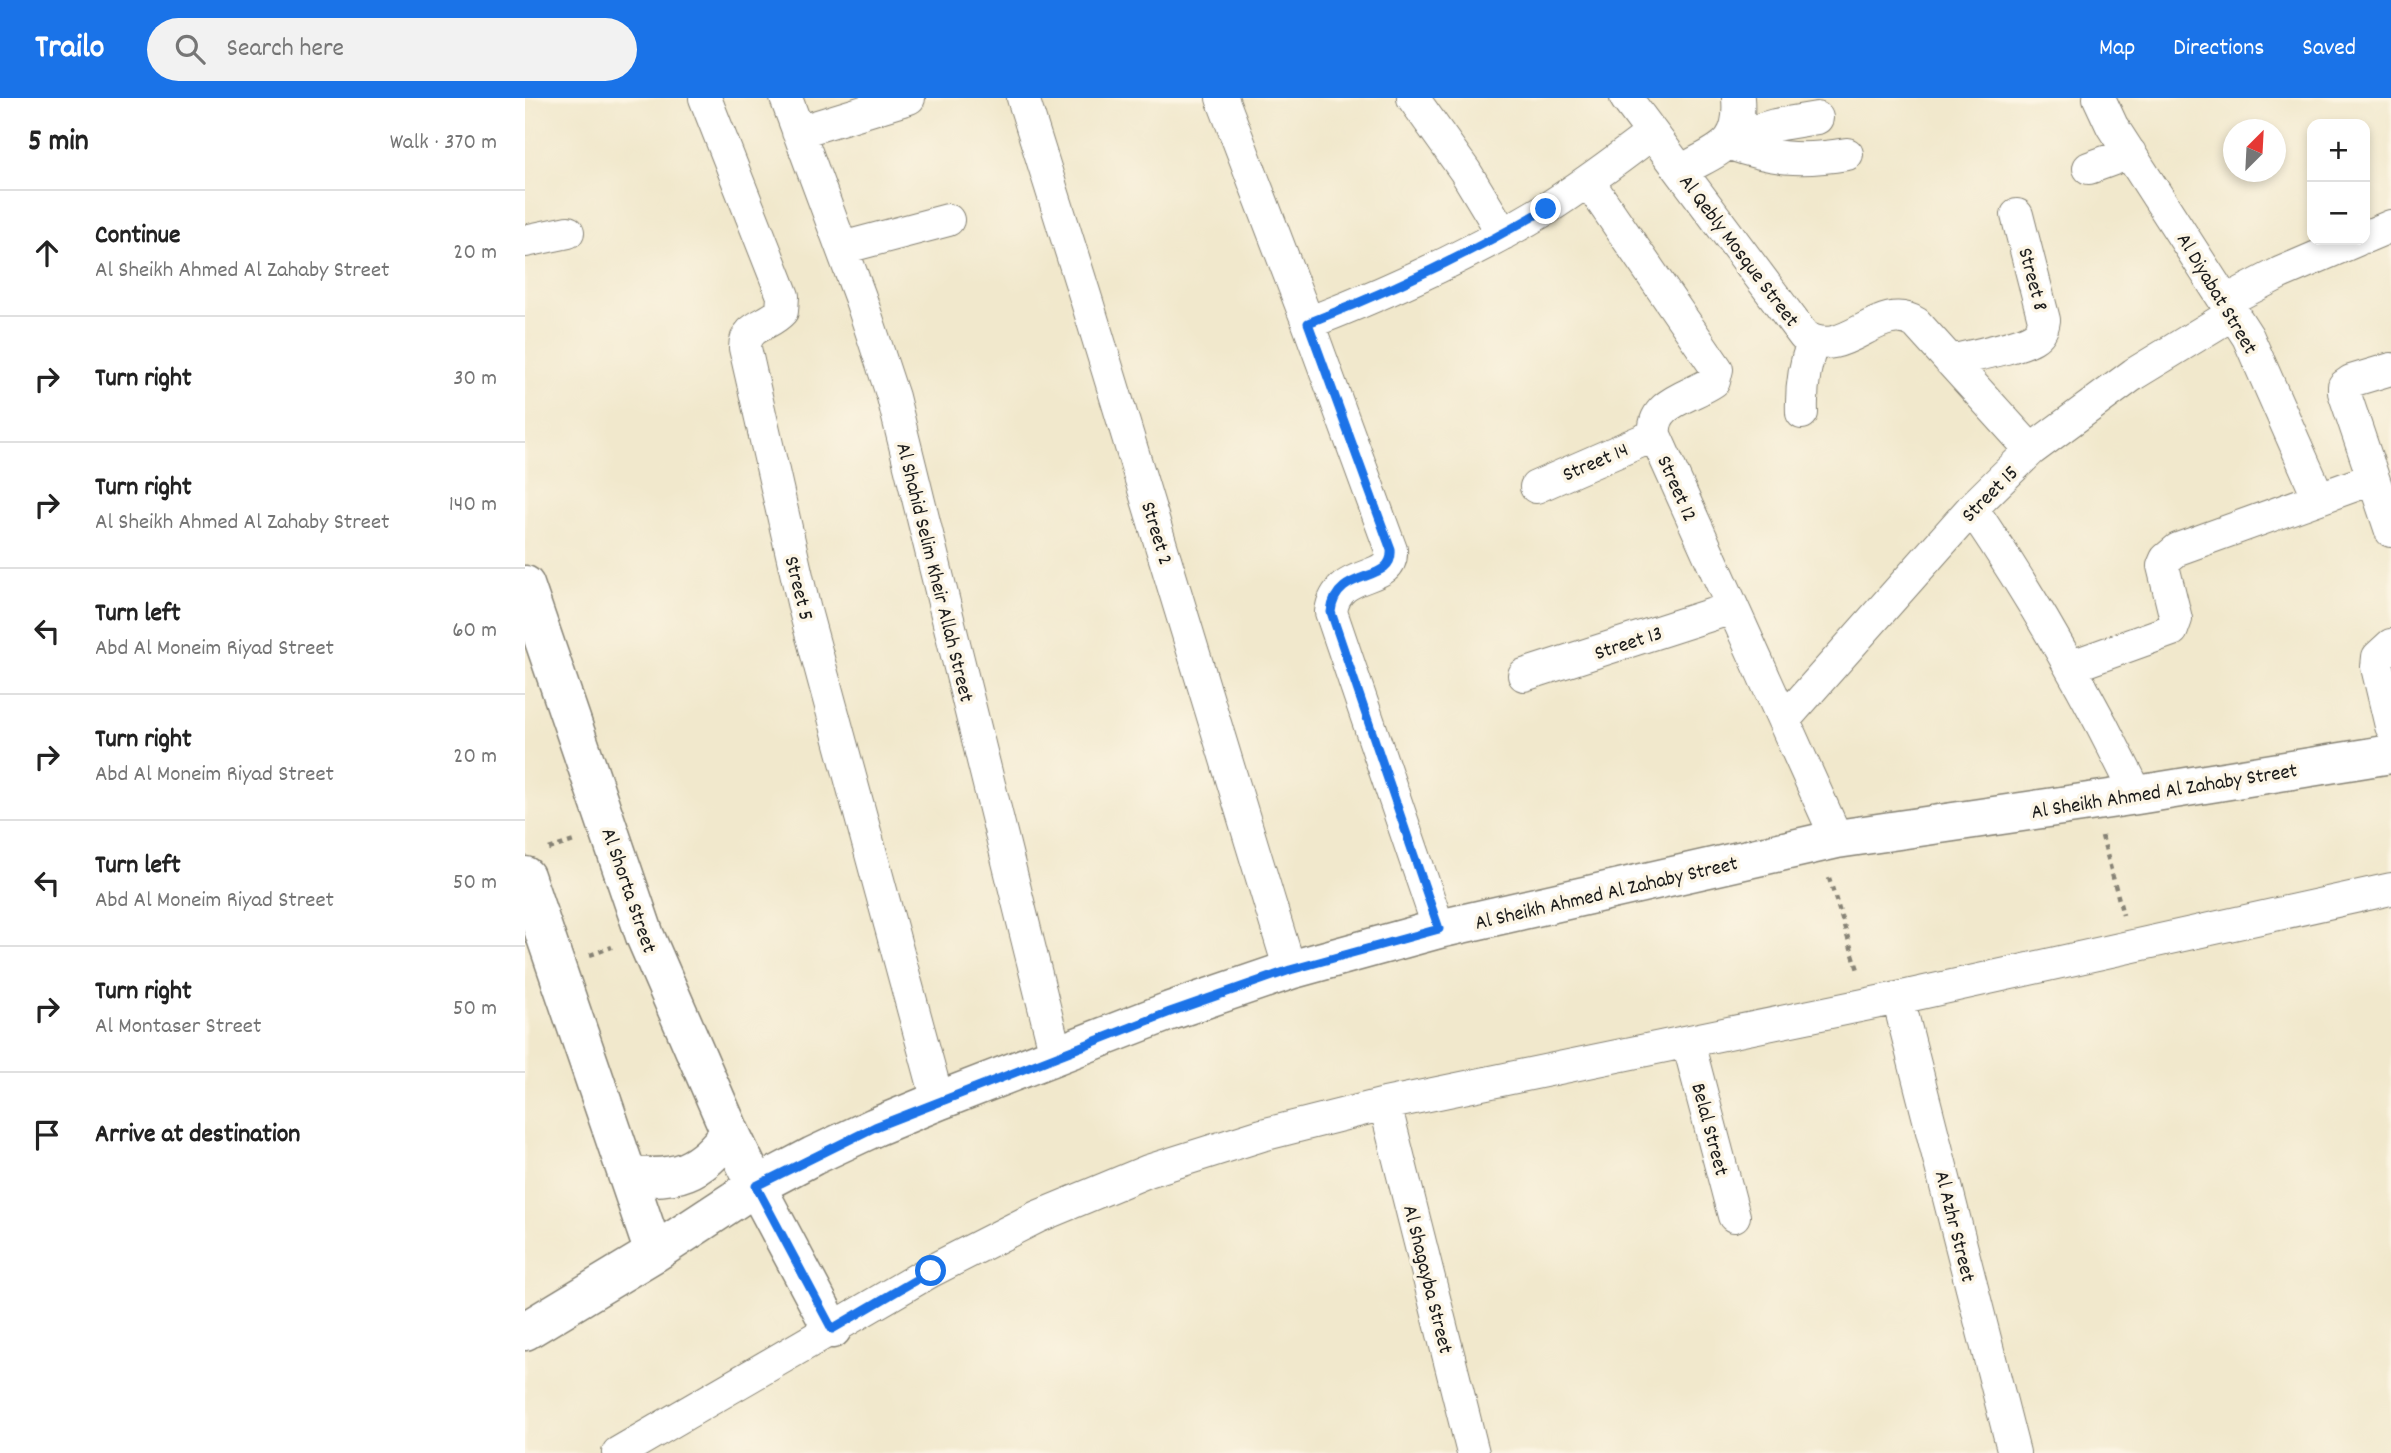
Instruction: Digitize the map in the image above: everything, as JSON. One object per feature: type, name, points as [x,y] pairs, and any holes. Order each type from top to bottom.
[{"type":"street","name":"Street 5","points":[[705,98],[783,296],[782,311],[771,321],[754,328],[748,334],[745,348],[804,607],[938,1101]]},
{"type":"street","name":"Al Shahid Selim Kheir Allah Street","points":[[786,98],[842,247],[893,397],[1056,1055]]},
{"type":"street","points":[[798,132],[908,98]]},
{"type":"street","name":"Street 2","points":[[1023,98],[1290,970]]},
{"type":"street","points":[[1222,98],[1391,550],[1392,557],[1384,569],[1347,584],[1338,591],[1332,601],[1331,612],[1439,929]]},
{"type":"street","points":[[1413,98],[1465,171],[1503,234]]},
{"type":"street","name":"Al Qebly Mosque Street","points":[[1626,98],[1804,336],[1813,342],[1834,343],[1889,318],[1908,317],[2031,450]]},
{"type":"street","points":[[1730,140],[1739,119],[1738,98]]},
{"type":"street","name":"Al Diyabat Street","points":[[2099,98],[2112,126],[2230,307],[2260,363],[2319,498]]},
{"type":"street","points":[[1681,171],[1730,140],[1775,125],[1817,118]]},
{"type":"street","points":[[1308,323],[1440,268],[1503,234],[1588,181],[1651,134]]},
{"type":"street","points":[[1730,140],[1756,153],[1786,159],[1817,159],[1847,153]]},
{"type":"street","points":[[2089,168],[2130,153]]},
{"type":"street","name":"Street 12","points":[[1588,181],[1717,369],[1714,381],[1665,407],[1654,425],[1655,435],[1784,720],[1828,841]]},
{"type":"street","name":"Street 8","points":[[1950,361],[2027,341],[2043,327],[2045,320],[2017,215]]},
{"type":"street","points":[[842,247],[948,220]]},
{"type":"street","points":[[2370,235],[2391,226]]},
{"type":"street","points":[[525,241],[568,232]]},
{"type":"street","name":"Street 15","points":[[1784,720],[1972,508],[2031,450],[2134,374],[2280,273],[2345,245]]},
{"type":"street","points":[[1802,413],[1804,364],[1813,342]]},
{"type":"street","points":[[2391,369],[2351,381],[2344,386],[2344,393],[2391,531]]},
{"type":"street","name":"Street 14","points":[[1535,487],[1655,435]]},
{"type":"street","points":[[2072,666],[2172,630],[2176,620],[2163,566],[2166,559],[2178,549],[2372,479]]},
{"type":"street","points":[[1972,508],[2072,666],[2137,795]]},
{"type":"street","name":"Al Shorta Street","points":[[525,585],[645,936],[730,1132],[832,1329]]},
{"type":"street","name":"Street 13","points":[[1524,675],[1732,608]]},
{"type":"street","points":[[2391,645],[2378,657],[2377,667],[2391,726]]},
{"type":"street","name":"Al Sheikh Ahmed Al Zahaby Street","points":[[525,1331],[756,1186],[875,1127],[1056,1055],[1290,970],[1439,929],[1828,841],[2391,754]]},
{"type":"street","points":[[531,865],[557,967],[654,1252]]},
{"type":"street","points":[[618,1453],[931,1271],[1037,1217],[1148,1171],[1262,1135],[1385,1104],[1883,1001],[2391,889]]},
{"type":"street","name":"Al Azhr Street","points":[[1883,1001],[2014,1453]]},
{"type":"street","name":"Belal Street","points":[[1688,1042],[1734,1216]]},
{"type":"street","name":"Al Shagayba Street","points":[[1385,1104],[1473,1453]]},
{"type":"street","points":[[627,1175],[651,1178],[675,1176],[697,1166],[716,1152],[730,1132]]},
{"type":"path","points":[[2093,802],[2132,946]]},
{"type":"path","points":[[531,865],[608,828]]},
{"type":"path","points":[[1828,841],[1883,1001]]},
{"type":"path","points":[[557,967],[645,936]]},
{"type":"route","points":[[931,1271],[832,1329],[756,1186],[875,1127],[1170,1012],[1290,970],[1439,929],[1331,612],[1332,601],[1338,591],[1347,584],[1384,569],[1392,557],[1308,323],[1440,268],[1546,209]]}]
